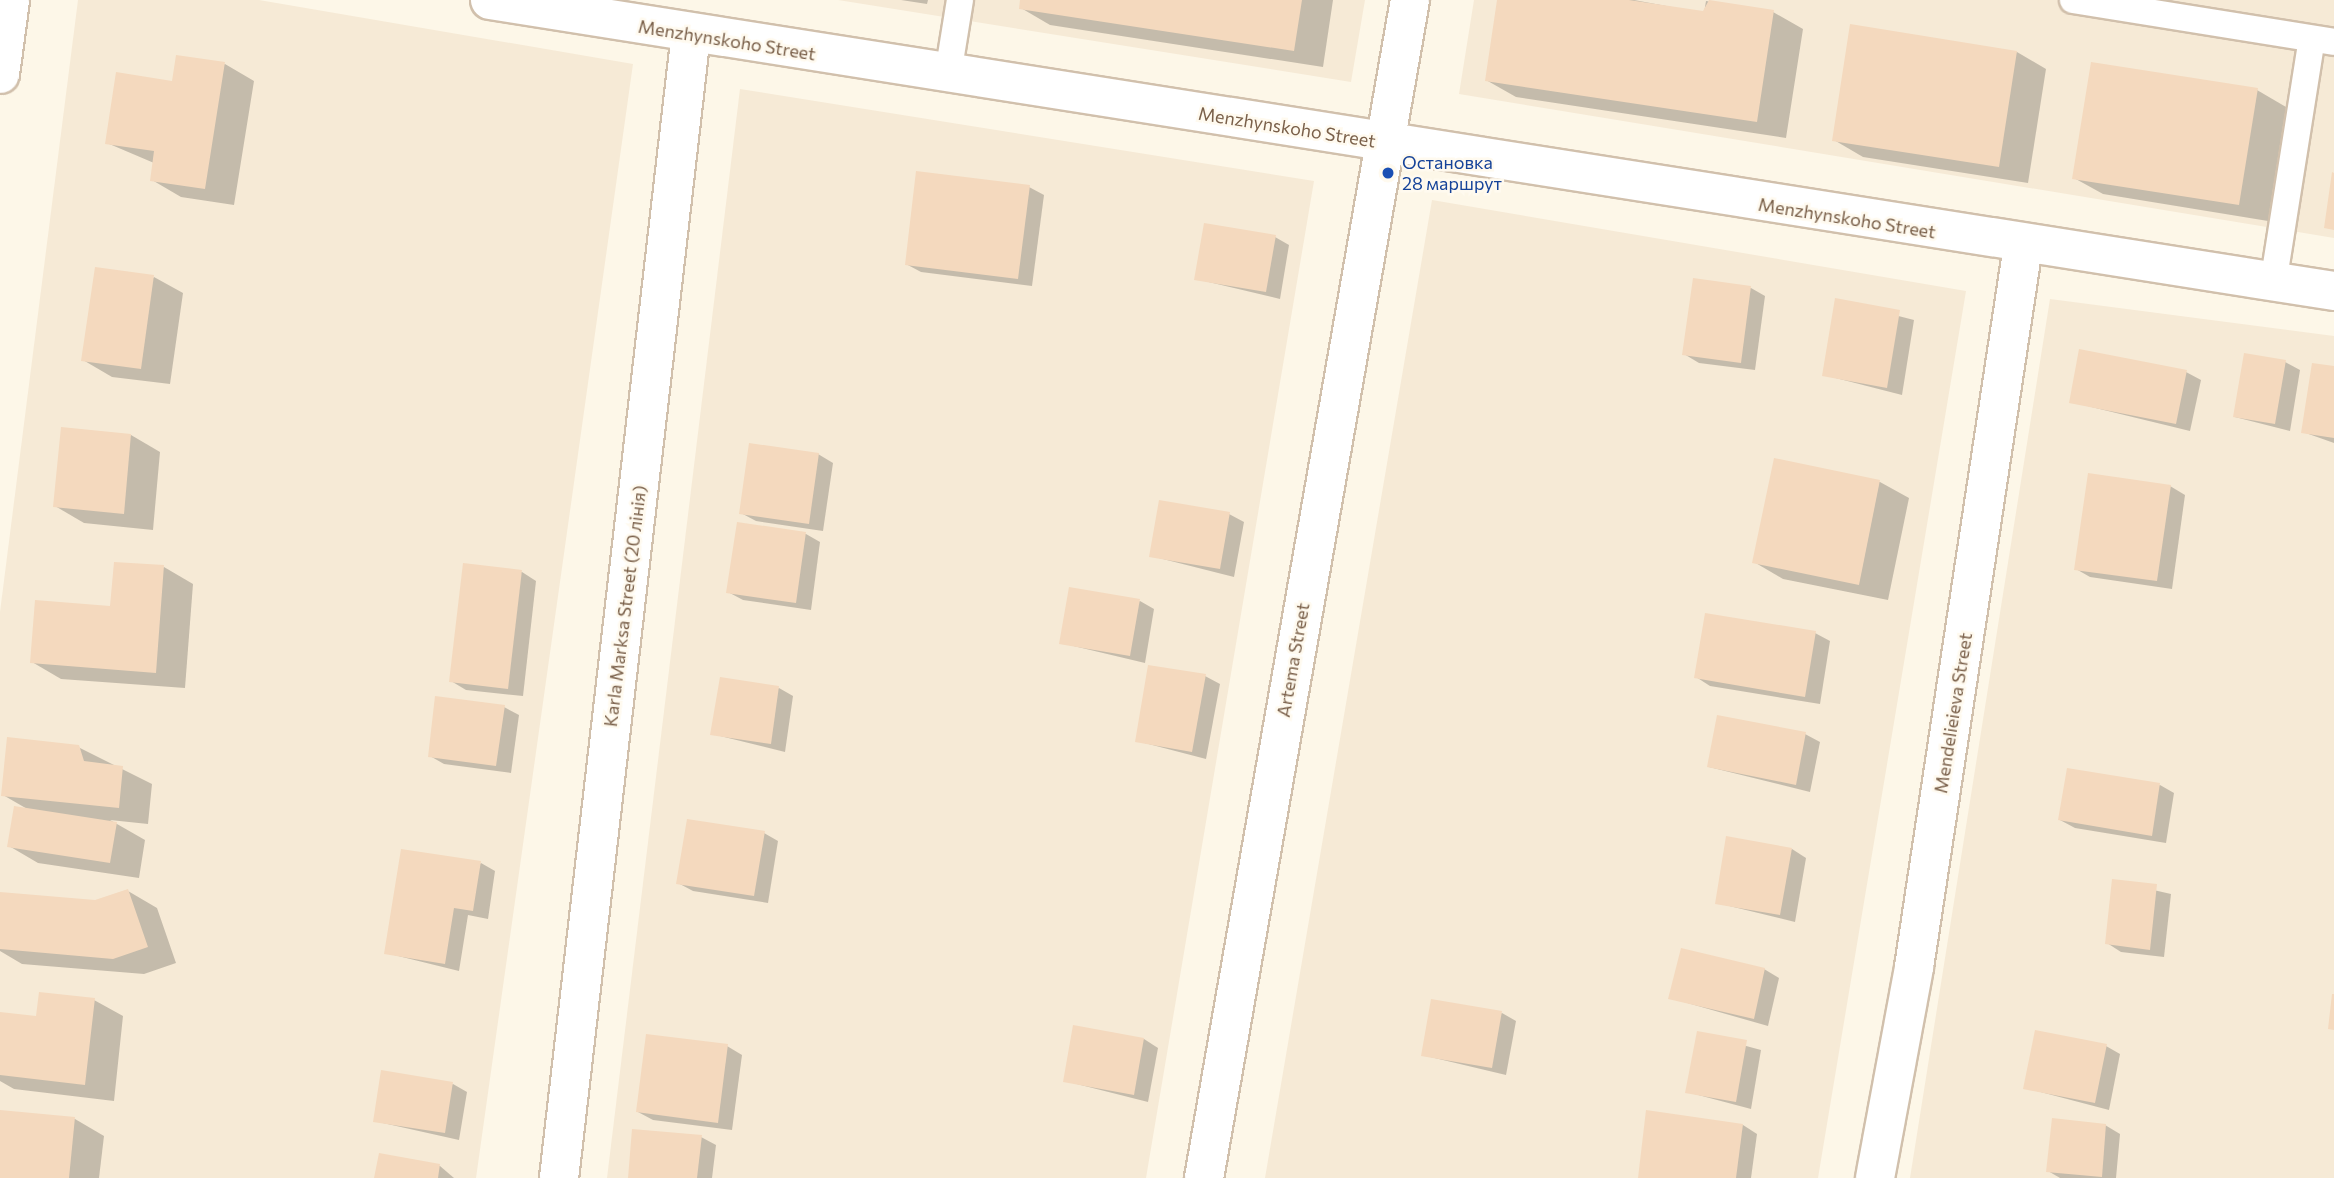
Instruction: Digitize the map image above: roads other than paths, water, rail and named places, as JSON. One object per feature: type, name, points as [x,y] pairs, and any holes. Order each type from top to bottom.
[{"type":"street","points":[[0,75],[10,0]]},
{"type":"street","name":"Menzhynskoho Street","points":[[490,0],[2023,246],[2334,291]]},
{"type":"street","name":"Artema Street","points":[[1204,1178],[1388,143],[1410,0]]},
{"type":"street","name":"Karla Marksa Street (20 лiнiя)","points":[[559,1178],[691,34]]},
{"type":"street","name":"Mendelieieva Street","points":[[1875,1178],[1914,967],[2023,246]]},
{"type":"lane","points":[[948,74],[960,0]]},
{"type":"lane","points":[[2073,0],[2323,40],[2273,284]]},
{"type":"place","name":"Остановка 28 маршрут","points":[[1388,173]]}]
